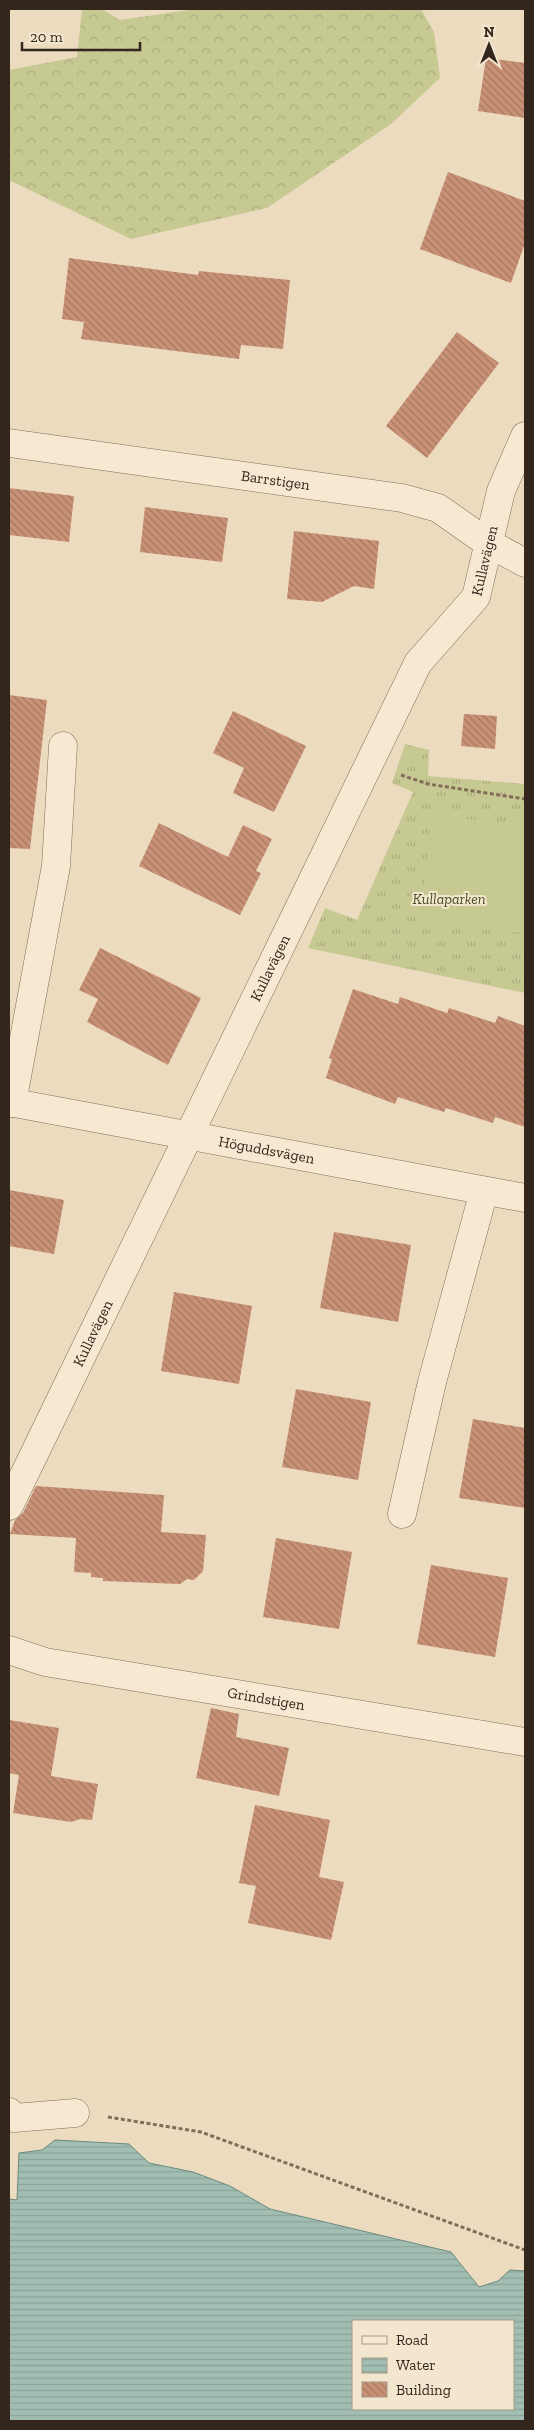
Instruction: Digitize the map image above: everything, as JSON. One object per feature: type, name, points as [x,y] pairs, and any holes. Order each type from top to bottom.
[{"type":"street","name":"Kullavägen","points":[[9,1506],[371,765],[418,663],[476,596],[501,491],[525,436]]},
{"type":"street","name":"Barrstigen","points":[[9,443],[402,498],[438,508],[488,543],[525,563]]},
{"type":"street","points":[[10,1103],[56,866],[63,746]]},
{"type":"street","name":"Höguddsvägen","points":[[10,1103],[525,1198]]},
{"type":"street","points":[[402,1514],[432,1382],[484,1191]]},
{"type":"street","name":"Grindstigen","points":[[9,1650],[45,1662],[525,1742]]},
{"type":"street","points":[[10,2116],[75,2112]]},
{"type":"path","points":[[371,765],[428,784],[525,800]]},
{"type":"path","points":[[75,2112],[201,2132],[525,2250]]},
{"type":"green space","points":[[82,9],[102,9],[120,20],[196,9],[421,9],[434,32],[440,78],[391,124],[267,208],[131,239],[9,180],[9,70],[77,57]]},
{"type":"green space","name":"Kullaparken","points":[[405,744],[429,750],[428,776],[525,784],[525,993],[308,948],[325,908],[357,920],[413,792],[392,783]]},
{"type":"green space","points":[[431,816],[525,824],[525,933],[421,924]]},
{"type":"water","points":[[55,2140],[129,2144],[149,2163],[193,2172],[230,2186],[270,2209],[451,2252],[479,2287],[498,2281],[510,2270],[525,2271],[525,2421],[9,2421],[9,2199],[17,2200],[19,2153],[42,2150]]},
{"type":"building","points":[[486,58],[525,63],[525,118],[478,111]]},
{"type":"building","points":[[448,172],[525,201],[525,243],[511,283],[420,249]]},
{"type":"building","points":[[69,258],[198,275],[199,271],[290,280],[283,349],[241,345],[239,359],[81,339],[84,322],[62,319]]},
{"type":"building","points":[[457,332],[499,363],[427,458],[386,426]]},
{"type":"building","points":[[9,488],[74,496],[69,542],[9,535]]},
{"type":"building","points":[[145,507],[228,518],[222,562],[140,552]]},
{"type":"building","points":[[294,531],[379,541],[374,589],[354,586],[322,602],[287,599]]},
{"type":"building","points":[[9,695],[47,700],[30,849],[9,848]]},
{"type":"building","points":[[233,711],[306,746],[274,812],[233,793],[244,768],[213,753]]},
{"type":"building","points":[[464,714],[497,716],[495,749],[461,746]]},
{"type":"building","points":[[159,823],[228,857],[243,825],[272,839],[256,871],[261,873],[240,915],[139,866]]},
{"type":"building","points":[[100,948],[201,998],[168,1065],[87,1022],[98,999],[79,990]]},
{"type":"building","points":[[353,989],[398,1004],[400,997],[447,1013],[449,1008],[495,1023],[498,1016],[525,1026],[525,1127],[495,1117],[493,1123],[446,1108],[444,1112],[398,1097],[395,1104],[326,1078],[332,1059],[329,1058]]},
{"type":"building","points":[[9,1190],[64,1200],[54,1254],[9,1246]]},
{"type":"building","points":[[334,1232],[411,1245],[398,1322],[320,1308]]},
{"type":"building","points":[[174,1292],[252,1306],[239,1384],[161,1371]]},
{"type":"building","points":[[296,1389],[371,1402],[358,1480],[282,1467]]},
{"type":"building","points":[[473,1419],[525,1428],[525,1508],[459,1498]]},
{"type":"building","points":[[36,1486],[164,1495],[161,1532],[206,1535],[203,1571],[194,1580],[187,1579],[180,1584],[103,1581],[103,1578],[91,1577],[91,1573],[74,1572],[76,1538],[10,1534],[15,1520],[23,1513]]},
{"type":"building","points":[[276,1538],[352,1552],[339,1629],[263,1617]]},
{"type":"building","points":[[431,1565],[508,1578],[495,1657],[417,1644]]},
{"type":"building","points":[[211,1708],[239,1714],[236,1737],[289,1748],[279,1796],[196,1778]]},
{"type":"building","points":[[9,1720],[59,1728],[51,1776],[98,1784],[92,1820],[80,1819],[71,1822],[13,1813],[19,1775],[9,1773]]},
{"type":"building","points":[[255,1805],[330,1820],[319,1877],[344,1882],[331,1940],[248,1923],[256,1886],[239,1883]]}]
